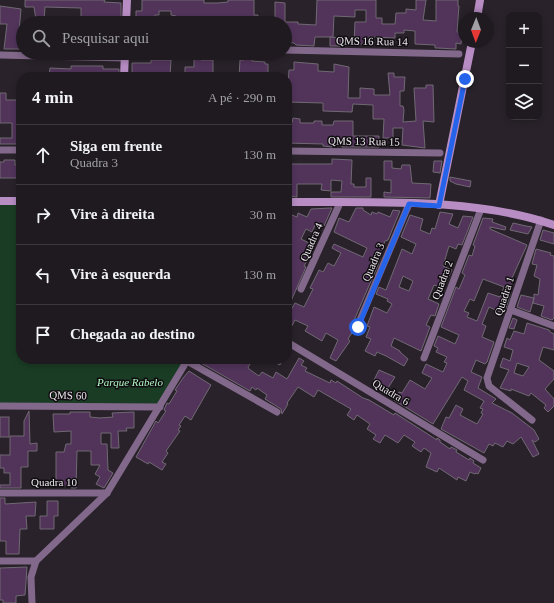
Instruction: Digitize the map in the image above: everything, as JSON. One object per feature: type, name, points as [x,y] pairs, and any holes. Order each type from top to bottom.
[{"type":"street","points":[[126,0],[126,16]]},
{"type":"street","points":[[478,12],[480,0]]},
{"type":"street","points":[[439,206],[471,48]]},
{"type":"street","name":"QMS 16 Rua 14","points":[[292,50],[459,54]]},
{"type":"street","points":[[0,55],[16,55]]},
{"type":"street","points":[[124,72],[125,60]]},
{"type":"street","points":[[0,150],[16,150]]},
{"type":"street","name":"QMS 13 Rua 15","points":[[292,151],[440,153]]},
{"type":"street","points":[[0,201],[16,201]]},
{"type":"street","points":[[292,202],[409,204],[481,209],[541,220],[554,225]]},
{"type":"street","name":"Quadra 4","points":[[301,289],[340,203]]},
{"type":"street","name":"Quadra 3","points":[[358,327],[409,204]]},
{"type":"street","name":"Quadra 2","points":[[424,358],[481,209]]},
{"type":"street","name":"Quadra 1","points":[[532,420],[489,386],[487,378],[541,220]]},
{"type":"street","points":[[511,310],[554,326]]},
{"type":"street","name":"Quadra 6","points":[[292,345],[483,460]]},
{"type":"street","points":[[32,603],[31,577],[36,561],[107,493],[186,364]]},
{"type":"street","points":[[195,364],[277,412]]},
{"type":"street","name":"QMS 60","points":[[0,406],[160,407]]},
{"type":"street","name":"Quadra 10","points":[[0,493],[107,493]]},
{"type":"street","points":[[0,561],[36,561]]},
{"type":"green space","name":"Parque Rabelo","points":[[0,201],[16,202],[16,364],[181,364],[160,406],[0,405]]},
{"type":"building","points":[[25,0],[105,0],[104,2],[121,3],[121,16],[81,16],[81,8],[45,7],[44,16],[35,16],[34,7],[25,7]]},
{"type":"building","points":[[142,0],[204,0],[204,3],[218,3],[228,2],[228,0],[254,0],[254,15],[258,16],[176,16],[171,15],[171,11],[159,11],[159,15],[155,16],[136,16],[136,11],[142,11]]},
{"type":"building","points":[[317,0],[376,0],[376,18],[382,18],[382,24],[395,24],[396,13],[406,13],[406,9],[416,10],[416,0],[426,0],[423,20],[436,21],[436,0],[458,0],[459,6],[457,32],[458,43],[456,43],[456,49],[435,48],[435,45],[415,44],[415,31],[404,30],[404,33],[395,33],[395,38],[369,37],[369,44],[354,44],[355,22],[366,22],[366,10],[355,10],[355,17],[334,16],[333,37],[315,37],[314,46],[296,45],[292,43],[292,22],[298,22],[298,24],[316,25]]},
{"type":"building","points":[[275,2],[285,3],[285,16],[275,16]]},
{"type":"building","points":[[0,6],[21,9],[20,16],[16,16],[16,49],[4,49],[7,24],[0,24]]},
{"type":"building","points":[[330,37],[341,38],[341,46],[330,46]]},
{"type":"building","points":[[151,60],[171,60],[170,72],[132,72],[132,63],[151,63]]},
{"type":"building","points":[[194,60],[213,60],[213,72],[185,72],[185,67],[194,67]]},
{"type":"building","points":[[240,60],[265,62],[265,64],[268,64],[268,72],[239,72]]},
{"type":"building","points":[[294,62],[318,64],[318,71],[334,72],[334,64],[349,67],[348,98],[360,98],[360,88],[374,89],[374,95],[390,95],[388,73],[394,73],[394,77],[405,77],[404,91],[400,91],[400,106],[403,106],[404,110],[403,122],[416,121],[414,88],[426,88],[426,85],[433,85],[434,122],[423,121],[425,148],[402,145],[403,128],[393,128],[393,138],[383,138],[384,119],[373,119],[373,105],[353,104],[352,112],[323,111],[323,103],[292,102],[292,72],[289,72],[289,70],[294,70]]},
{"type":"building","points":[[71,66],[103,66],[103,69],[119,69],[119,72],[50,72],[50,68],[71,69]]},
{"type":"building","points":[[0,93],[6,93],[6,100],[16,100],[16,144],[0,144],[0,138],[12,138],[12,123],[0,123]]},
{"type":"building","points":[[293,118],[300,119],[300,123],[314,123],[314,121],[322,121],[322,125],[333,125],[334,121],[353,121],[353,136],[379,136],[379,147],[342,147],[342,144],[332,144],[332,147],[323,146],[323,144],[292,143]]},
{"type":"building","points":[[332,159],[352,160],[351,184],[354,184],[354,187],[366,187],[366,178],[371,178],[371,197],[331,197],[331,192],[341,192],[342,181],[331,180],[331,191],[321,190],[322,184],[297,184],[297,197],[292,196],[292,164],[332,164]]},
{"type":"building","points":[[4,160],[15,160],[16,178],[0,178],[0,162],[4,162]]},
{"type":"building","points":[[384,161],[392,161],[392,168],[401,169],[402,165],[410,165],[412,183],[431,184],[430,198],[384,197],[384,192],[391,193],[391,180],[384,180]]},
{"type":"building","points":[[434,161],[442,161],[440,173],[433,172]]},
{"type":"building","points":[[450,177],[471,181],[470,187],[450,181]]},
{"type":"building","points":[[332,208],[324,226],[316,223],[312,232],[306,229],[301,239],[313,245],[310,250],[312,251],[304,266],[306,267],[292,299],[292,215],[297,217],[298,213],[307,217],[311,209]]},
{"type":"building","points":[[356,208],[363,208],[363,210],[371,215],[372,212],[377,214],[378,212],[390,217],[393,210],[400,211],[388,240],[385,241],[378,265],[352,325],[353,331],[348,339],[350,341],[336,361],[330,358],[338,340],[326,333],[322,341],[305,331],[308,326],[295,320],[292,326],[292,308],[295,303],[304,307],[313,289],[310,288],[319,270],[323,272],[328,263],[334,266],[341,253],[332,248],[334,244],[363,257],[367,248],[334,232],[339,218],[349,222]]},
{"type":"building","points":[[440,212],[453,214],[449,224],[458,228],[463,216],[473,217],[462,245],[458,244],[456,249],[449,246],[443,266],[452,270],[443,288],[434,285],[428,299],[439,304],[435,316],[431,315],[426,325],[430,327],[421,351],[394,338],[391,346],[400,351],[408,359],[404,366],[377,352],[375,356],[365,351],[371,339],[366,337],[370,327],[367,326],[374,307],[387,313],[392,304],[387,301],[388,299],[376,294],[379,287],[386,290],[402,249],[412,254],[416,244],[401,237],[410,215],[423,219],[420,230],[430,234],[432,228],[435,229]],"holes":[[[403,276],[413,281],[409,291],[399,287]]]},
{"type":"building","points":[[483,218],[493,219],[492,222],[506,227],[505,230],[490,227],[490,229],[527,245],[512,278],[514,279],[509,291],[511,292],[505,311],[502,309],[500,312],[489,307],[482,324],[486,326],[482,337],[494,342],[487,362],[485,364],[476,360],[471,372],[482,377],[478,388],[496,399],[492,403],[512,413],[534,430],[539,439],[535,442],[532,440],[539,454],[533,457],[521,437],[513,444],[507,441],[503,447],[495,443],[493,446],[489,444],[484,453],[441,429],[446,417],[449,418],[456,405],[463,409],[460,415],[477,424],[483,414],[481,413],[483,409],[480,408],[484,401],[464,390],[468,381],[462,377],[433,424],[394,400],[399,392],[402,393],[410,380],[425,389],[432,378],[422,373],[426,364],[443,372],[447,363],[444,362],[447,357],[436,352],[438,348],[434,346],[438,336],[455,344],[459,335],[441,327],[456,287],[459,289],[465,275],[462,273],[469,255],[472,256],[475,246],[473,245]],"holes":[[[483,279],[504,287],[500,297],[488,293],[477,321],[467,317],[469,313],[464,311],[470,299],[474,301]]]},
{"type":"building","points":[[513,223],[532,227],[528,234],[510,230]]},
{"type":"building","points":[[543,230],[554,233],[554,244],[540,240]]},
{"type":"building","points":[[536,249],[551,253],[550,255],[554,256],[554,318],[552,320],[541,316],[544,306],[533,303],[534,294],[538,295],[540,279],[534,276],[537,265],[532,264]]},
{"type":"building","points":[[521,295],[534,298],[530,312],[517,307]]},
{"type":"building","points":[[513,318],[517,320],[514,329],[509,328]]},
{"type":"building","points":[[527,323],[549,330],[554,334],[554,350],[543,347],[539,360],[554,371],[554,379],[545,389],[554,399],[554,406],[548,412],[544,408],[546,405],[531,393],[529,396],[511,389],[511,391],[500,388],[509,370],[500,367],[503,358],[510,361],[513,350],[504,347],[507,338],[510,340],[514,331],[524,334]],"holes":[[[517,363],[529,367],[523,376],[514,373]]]},
{"type":"building","points":[[299,358],[304,361],[301,365],[307,368],[305,371],[330,383],[331,380],[336,383],[337,381],[363,398],[394,415],[395,413],[437,440],[437,438],[450,449],[451,447],[457,450],[456,452],[469,460],[470,458],[474,461],[473,463],[481,468],[478,474],[470,472],[466,481],[458,477],[457,480],[439,468],[437,472],[426,467],[431,453],[424,448],[421,452],[412,446],[415,442],[404,435],[398,443],[385,435],[380,443],[373,439],[376,435],[367,429],[370,424],[357,415],[354,420],[347,415],[351,409],[318,390],[314,397],[298,387],[287,403],[288,404],[282,414],[281,409],[265,399],[267,395],[257,388],[256,390],[252,387],[250,391],[203,364],[250,364],[248,367],[249,369],[259,376],[262,372],[273,378],[276,372],[287,379]]},
{"type":"building","points":[[379,370],[395,377],[388,388],[374,380]]},
{"type":"building","points":[[189,371],[211,385],[191,420],[185,416],[179,425],[181,426],[178,430],[180,431],[166,451],[168,453],[162,462],[166,464],[162,470],[149,462],[148,464],[136,457],[156,421],[158,423],[166,411],[164,410],[167,403],[169,404],[177,391],[175,390]]},
{"type":"building","points":[[29,411],[30,444],[37,443],[37,451],[28,451],[28,467],[21,467],[21,488],[0,488],[0,485],[10,485],[10,473],[4,473],[4,468],[0,468],[0,455],[10,455],[10,436],[24,436],[24,421]]},
{"type":"building","points":[[70,412],[90,412],[90,417],[100,418],[113,417],[112,413],[134,412],[134,428],[126,428],[127,431],[118,431],[119,448],[111,448],[111,433],[101,433],[101,444],[107,444],[108,470],[113,473],[104,488],[96,484],[100,477],[95,474],[100,465],[91,465],[91,451],[77,451],[76,488],[71,488],[71,486],[56,486],[56,452],[64,452],[66,444],[71,444],[71,431],[54,432],[53,414],[70,414]]},
{"type":"building","points":[[0,417],[9,417],[9,437],[0,437]]},
{"type":"building","points":[[0,498],[5,498],[5,504],[36,502],[35,516],[26,516],[27,529],[20,529],[19,554],[6,554],[6,541],[0,541]]},
{"type":"building","points":[[47,501],[58,501],[58,516],[54,516],[54,529],[40,529],[40,516],[47,516]]},
{"type":"building","points":[[27,567],[25,595],[16,596],[16,603],[3,603],[3,600],[0,600],[0,568]]},
{"type":"route","points":[[358,327],[409,204],[439,206],[465,79]]}]
